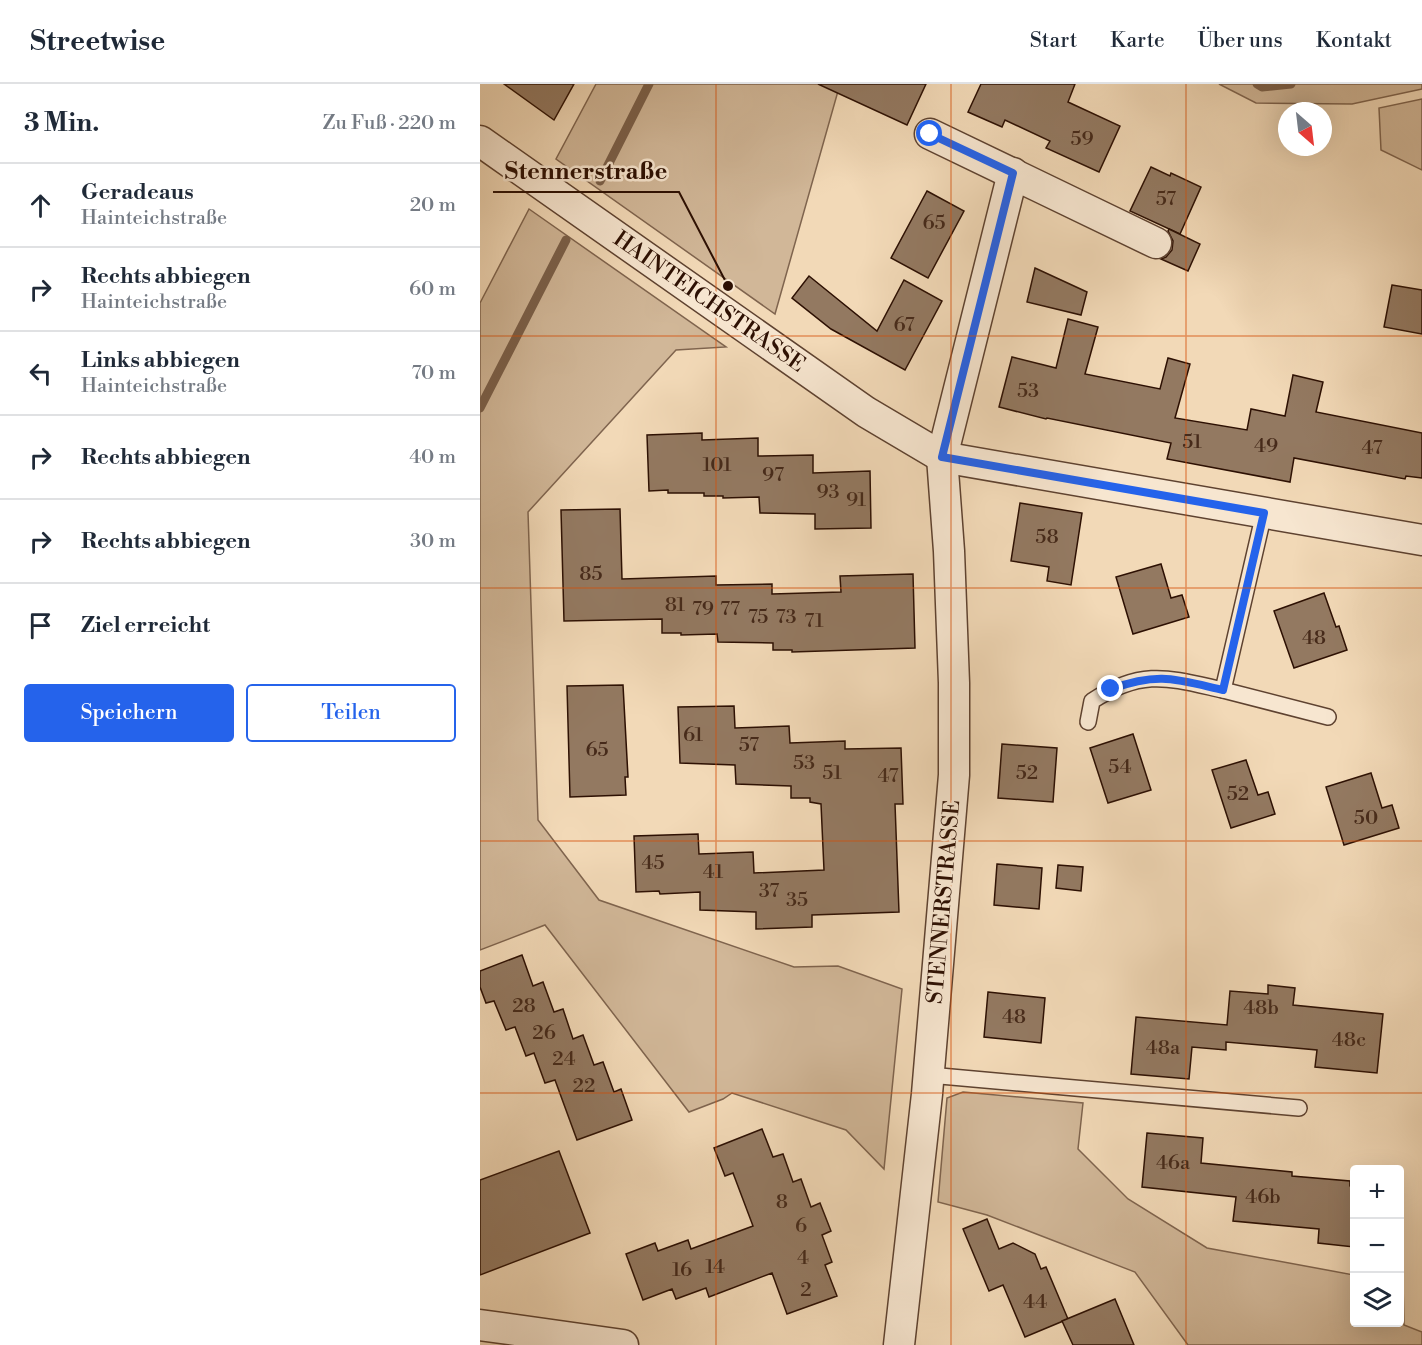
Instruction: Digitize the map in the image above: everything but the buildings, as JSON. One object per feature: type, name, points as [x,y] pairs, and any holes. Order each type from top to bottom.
[{"type":"street","points":[[930,134],[1156,243]]},
{"type":"street","name":"HAINTEICHSTRASSE","points":[[480,141],[866,412],[942,457],[1422,540]]},
{"type":"street","points":[[942,457],[1013,173]]},
{"type":"street","name":"STENNERSTRASSE","points":[[899,1345],[929,1075],[954,775],[950,562],[942,457]]},
{"type":"street","points":[[480,1325],[622,1345]]},
{"type":"lane","points":[[1223,690],[1264,513]]},
{"type":"lane","points":[[1088,722],[1092,701],[1111,689],[1149,678],[1168,678],[1328,717]]},
{"type":"lane","points":[[929,1075],[1299,1108]]},
{"type":"shaded area","points":[[596,84],[840,84],[775,314],[556,159]]},
{"type":"shaded area","points":[[1219,84],[1422,84],[1422,89],[1352,104],[1256,103]]},
{"type":"shaded area","points":[[1422,99],[1422,170],[1381,150],[1379,108]]},
{"type":"shaded area","points":[[529,209],[726,347],[676,350],[528,512],[538,820],[599,900],[794,967],[838,966],[902,989],[884,1169],[846,1130],[732,1093],[723,1099],[689,1112],[545,925],[480,950],[480,303]]},
{"type":"shaded area","points":[[963,1092],[1083,1103],[1078,1149],[1128,1199],[1207,1248],[1350,1274],[1350,1327],[1404,1327],[1404,1325],[1422,1332],[1422,1345],[1188,1345],[1135,1272],[987,1215],[938,1202],[947,1098]]},
{"type":"waterway","points":[[600,181],[649,84]]},
{"type":"waterway","points":[[1257,84],[1262,87],[1291,84]]},
{"type":"waterway","points":[[480,408],[566,240]]},
{"type":"place","name":"Stennerstraße","points":[[728,286]]},
{"type":"route","points":[[930,134],[1013,173],[942,457],[1264,513],[1223,690],[1168,678],[1149,678],[1111,689]]}]
